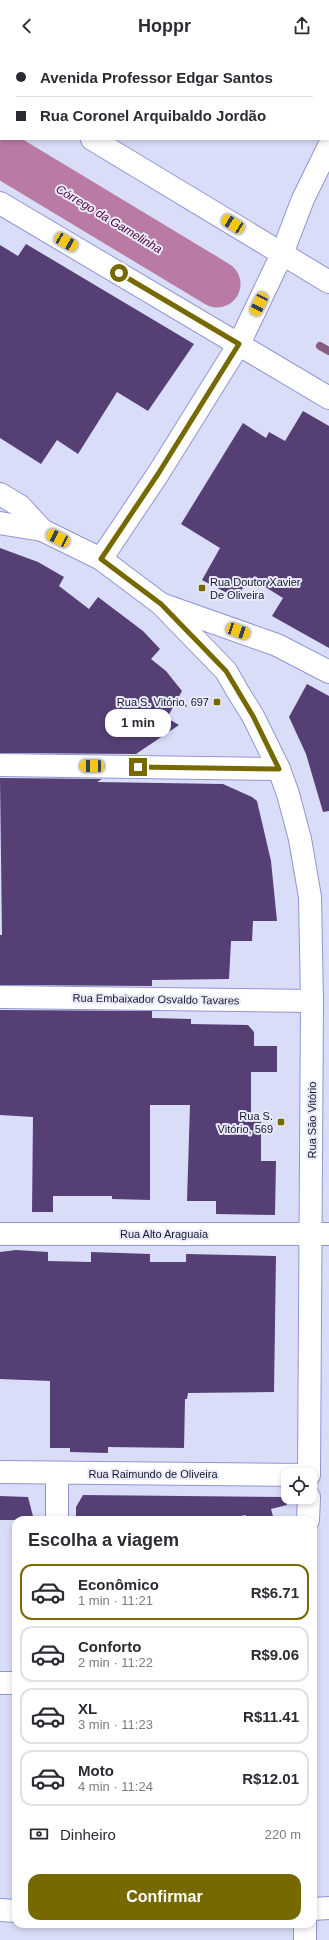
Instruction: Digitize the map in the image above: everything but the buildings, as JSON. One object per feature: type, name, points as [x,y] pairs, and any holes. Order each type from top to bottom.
[{"type":"street","points":[[94,140],[329,282]]},
{"type":"street","points":[[101,559],[158,474],[239,344],[282,254],[304,199],[329,146]]},
{"type":"street","points":[[0,203],[329,398]]},
{"type":"street","points":[[0,494],[20,506],[42,530]]},
{"type":"street","points":[[0,523],[42,530],[101,559],[161,604],[277,645],[329,672]]},
{"type":"street","name":"Rua São Vitório","points":[[161,604],[226,671],[253,716],[279,769],[288,794],[300,838],[310,897],[320,1234],[308,1468]]},
{"type":"street","points":[[0,765],[279,769]]},
{"type":"street","name":"Rua Embaixador Osvaldo Tavares","points":[[0,997],[312,1000]]},
{"type":"street","name":"Rua Alto Araguaia","points":[[0,1234],[320,1234]]},
{"type":"street","name":"Rua Raimundo de Oliveira","points":[[0,1472],[281,1475]]},
{"type":"street","points":[[57,1473],[57,1516]]},
{"type":"street","points":[[308,1516],[309,1504]]},
{"type":"street","points":[[0,1683],[12,1683]]},
{"type":"street","points":[[317,1909],[329,1908]]},
{"type":"street","points":[[0,1910],[12,1910]]},
{"type":"street","points":[[305,1928],[305,1940]]},
{"type":"waterway","name":"Córrego da Gamelinha","points":[[0,153],[217,284]]},
{"type":"waterway","name":"Córrego da Gamelinha","points":[[320,346],[329,351]]},
{"type":"place","name":"Rua Doutor Xavier De Oliveira","points":[[202,588]]},
{"type":"place","name":"Rua S. Vitório, 697","points":[[217,702]]},
{"type":"place","name":"Rua S. Vitório, 569","points":[[281,1122]]},
{"type":"route","points":[[119,273],[239,344],[158,474],[101,559],[161,604],[226,671],[253,716],[279,769],[138,767]]}]
